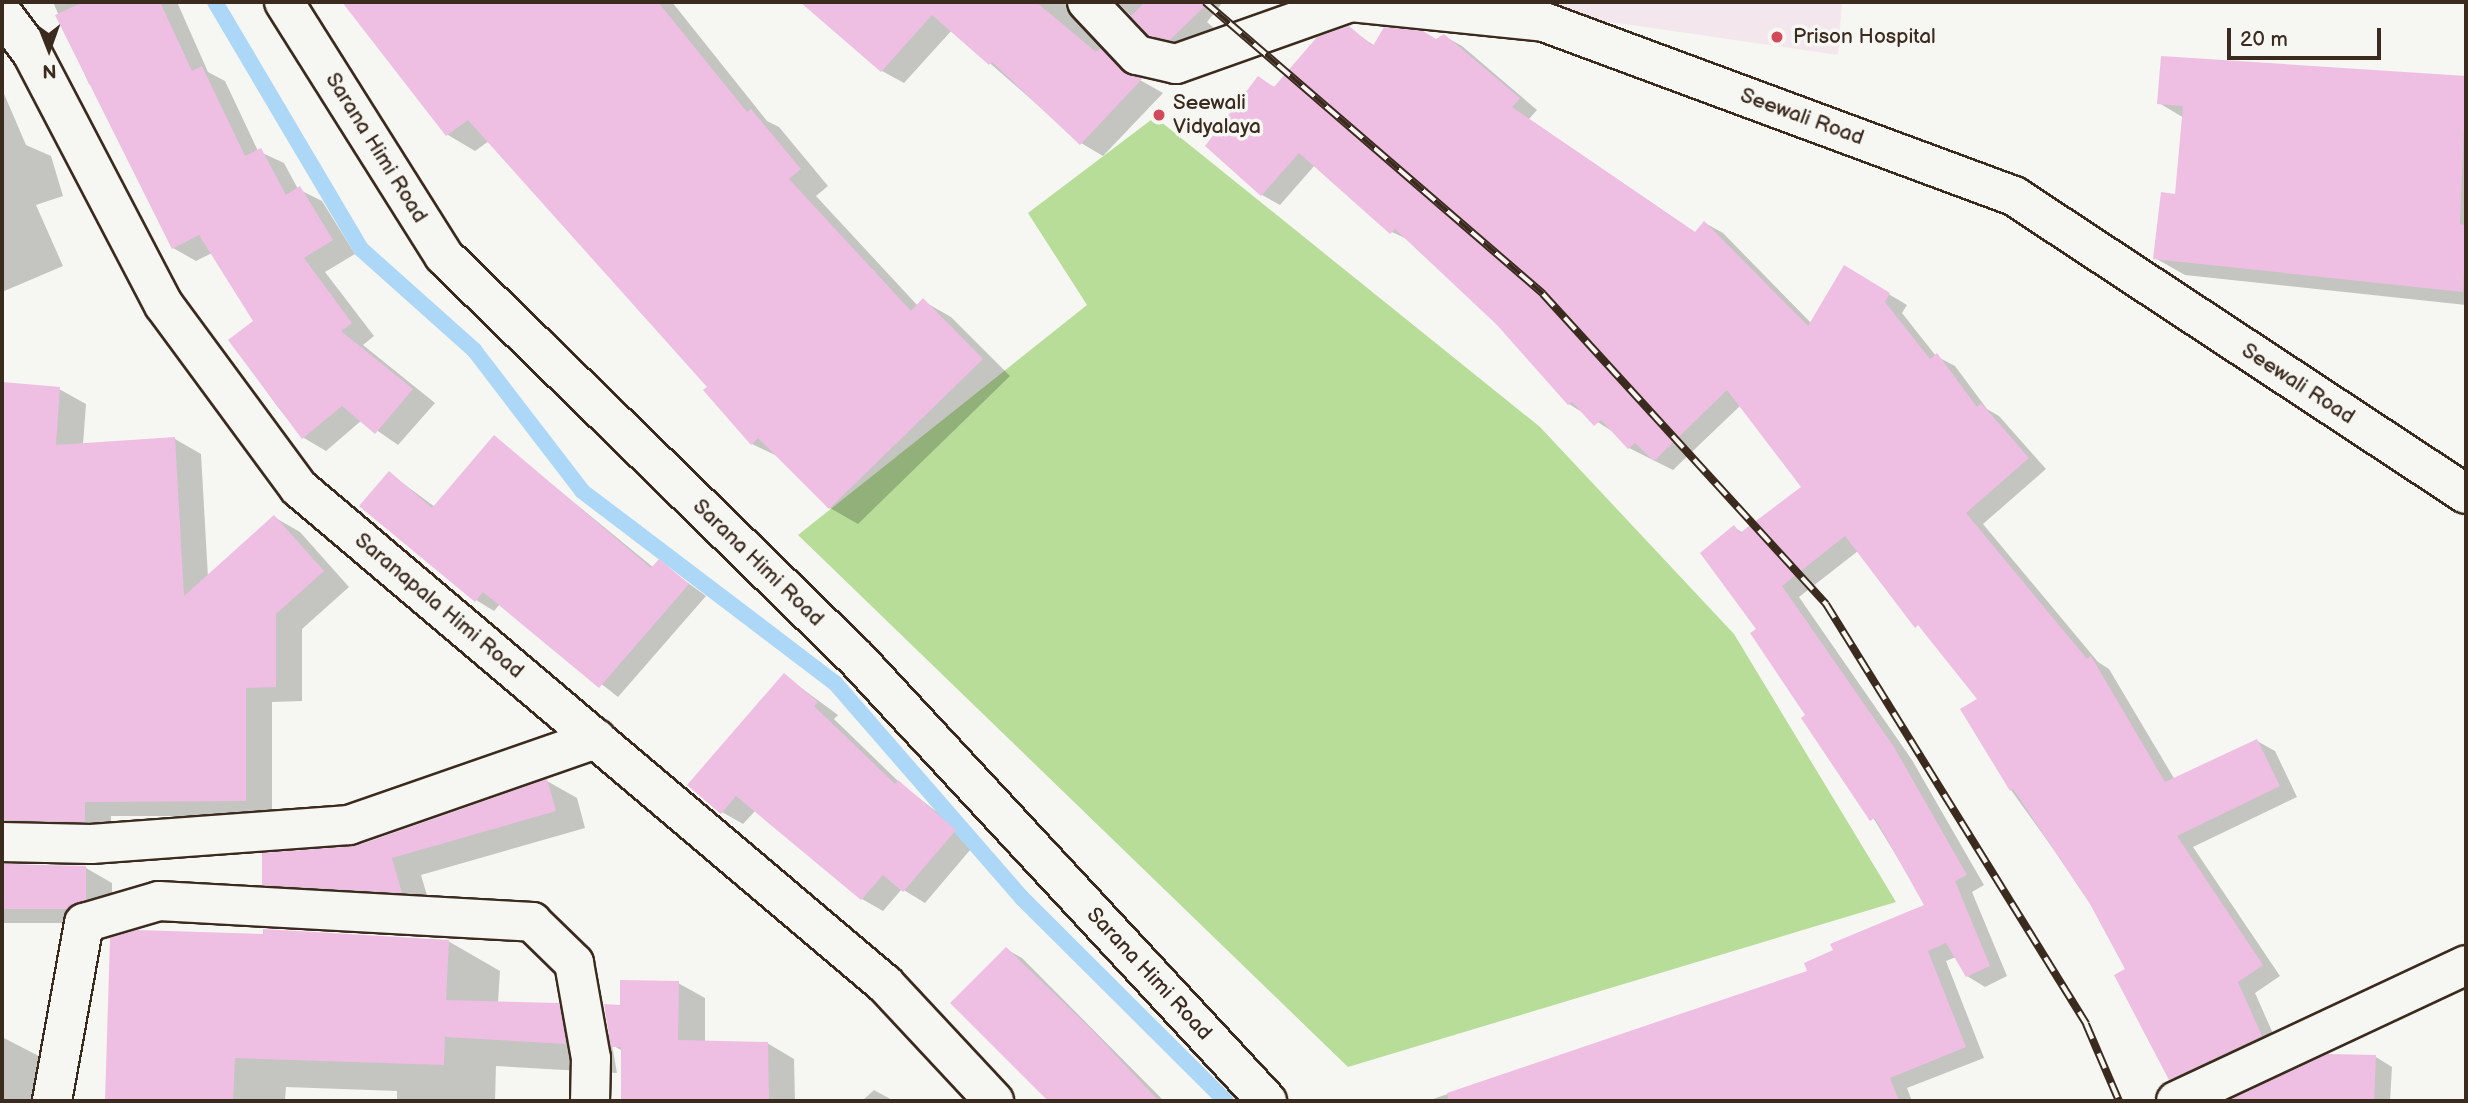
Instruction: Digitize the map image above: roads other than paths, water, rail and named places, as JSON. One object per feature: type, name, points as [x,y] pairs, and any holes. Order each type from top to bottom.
[{"type":"street","name":"Sarana Himi Road","points":[[284,2],[444,256],[857,659],[1266,1101]]},
{"type":"street","name":"Seewali Road","points":[[1087,2],[1137,55],[1176,64],[1351,2],[1544,22],[2014,196],[2466,494]]},
{"type":"street","name":"Saranapala Himi Road","points":[[2,13],[32,54],[164,305],[299,488],[886,984],[994,1101]]},
{"type":"street","points":[[2,842],[91,844],[349,825],[596,739]]},
{"type":"street","points":[[52,1101],[84,923],[159,901],[532,922],[574,963],[591,1058],[590,1101]]},
{"type":"street","points":[[2176,1101],[2466,965]]},
{"type":"waterway","points":[[215,2],[361,249],[474,350],[582,491],[835,683],[1022,898],[1226,1101]]},
{"type":"railway","points":[[1205,2],[1543,294],[1826,604],[2086,1024],[2119,1101]]},
{"type":"place","name":"Prison Hospital","points":[[1777,37]]},
{"type":"place","name":"Seewali Vidyalaya","points":[[1159,115]]}]
